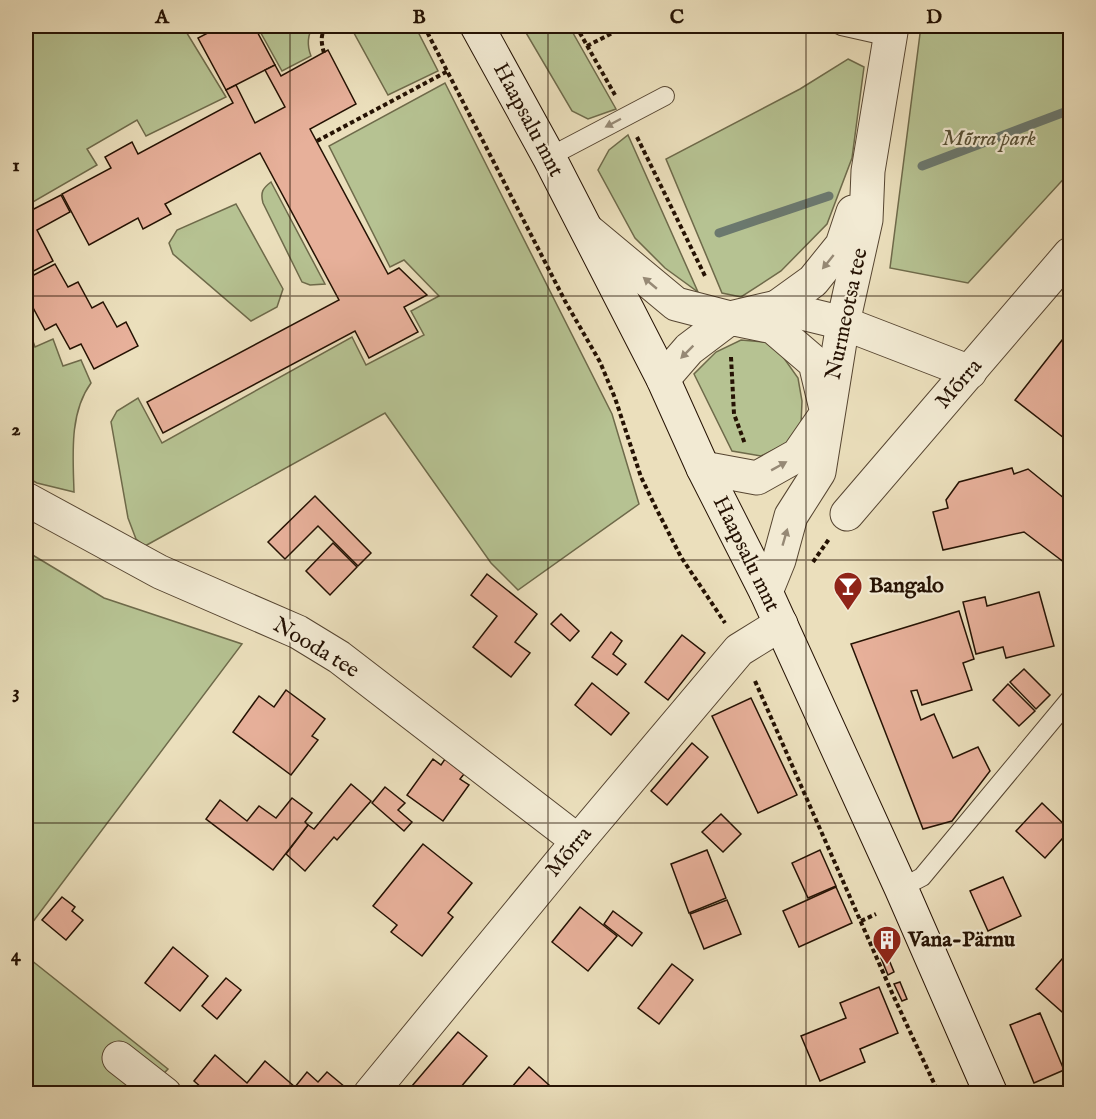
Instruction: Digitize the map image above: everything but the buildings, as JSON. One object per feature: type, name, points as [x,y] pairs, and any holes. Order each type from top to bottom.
[{"type":"street","name":"Haapsalu mnt","points":[[477,26],[549,158],[663,379],[703,468],[766,592],[901,888],[991,1094]]},
{"type":"street","name":"Nurmeotsa tee","points":[[766,592],[779,560],[791,516],[819,472],[843,323],[866,220],[868,171],[891,31]]},
{"type":"street","points":[[663,379],[689,350],[730,318],[777,307],[813,281],[842,245],[868,171]]},
{"type":"street","points":[[586,230],[676,304],[773,327],[815,363],[827,413],[798,455],[757,478],[703,468]]},
{"type":"street","name":"Mõrra","points":[[847,514],[1071,254]]},
{"type":"street","points":[[777,307],[843,323],[969,372]]},
{"type":"street","name":"Nooda tee","points":[[26,499],[160,572],[298,632],[339,657],[578,841]]},
{"type":"street","name":"Mõrra","points":[[370,1094],[739,650],[781,624]]},
{"type":"street","points":[[119,1058],[165,1094]]},
{"type":"lane","points":[[841,26],[891,31]]},
{"type":"lane","points":[[549,158],[665,96]]},
{"type":"lane","points":[[901,888],[922,877],[1071,699]]},
{"type":"path","points":[[324,53],[321,43],[323,31],[327,26]]},
{"type":"path","points":[[424,26],[565,301],[600,362],[615,398],[641,477],[656,508],[681,557],[721,616]]},
{"type":"path","points":[[587,46],[626,26]]},
{"type":"path","points":[[317,141],[448,71]]},
{"type":"path","points":[[812,562],[847,514]]},
{"type":"path","points":[[739,650],[762,695],[939,1094]]},
{"type":"path","points":[[861,921],[876,914]]},
{"type":"green space","points":[[26,26],[192,26],[185,30],[226,97],[146,136],[137,120],[87,149],[97,165],[26,206]]},
{"type":"green space","points":[[257,26],[314,26],[308,40],[311,56],[282,71]]},
{"type":"green space","points":[[369,26],[415,26],[438,71],[388,95],[354,33]]},
{"type":"green space","points":[[522,26],[569,26],[616,109],[588,119],[572,111]]},
{"type":"green space","name":"Mõrra park","points":[[921,26],[1070,26],[1070,172],[968,283],[890,268]]},
{"type":"green space","points":[[848,59],[864,67],[852,158],[827,224],[781,271],[741,297],[722,293],[666,159],[800,89]]},
{"type":"green space","points":[[445,83],[612,414],[639,504],[518,590],[491,563],[385,413],[145,546],[136,539],[128,518],[111,422],[117,411],[138,398],[162,443],[352,337],[366,365],[424,335],[411,311],[439,296],[404,260],[390,267],[329,146]]},
{"type":"green space","points":[[628,135],[698,292],[665,268],[635,238],[598,170],[609,150]]},
{"type":"green space","points":[[271,182],[325,284],[310,285],[302,282],[263,203],[263,191]]},
{"type":"green space","points":[[236,204],[283,289],[277,307],[251,321],[173,254],[169,243],[177,230]]},
{"type":"green space","points":[[26,321],[35,347],[53,339],[63,366],[81,360],[91,383],[84,395],[76,421],[73,450],[74,492],[37,483],[26,477]]},
{"type":"green space","points":[[741,340],[765,342],[781,354],[798,378],[802,401],[801,425],[787,443],[761,456],[732,451],[694,374],[716,352]]},
{"type":"green space","points":[[26,551],[104,598],[242,644],[26,931]]},
{"type":"green space","points":[[26,956],[168,1069],[145,1093],[26,1093]]},
{"type":"waterway","points":[[922,166],[1070,110]]},
{"type":"waterway","points":[[719,233],[829,196]]},
{"type":"place","name":"Bangalo","points":[[848,612]]},
{"type":"place","name":"Vana-Pärnu","points":[[887,966]]}]
